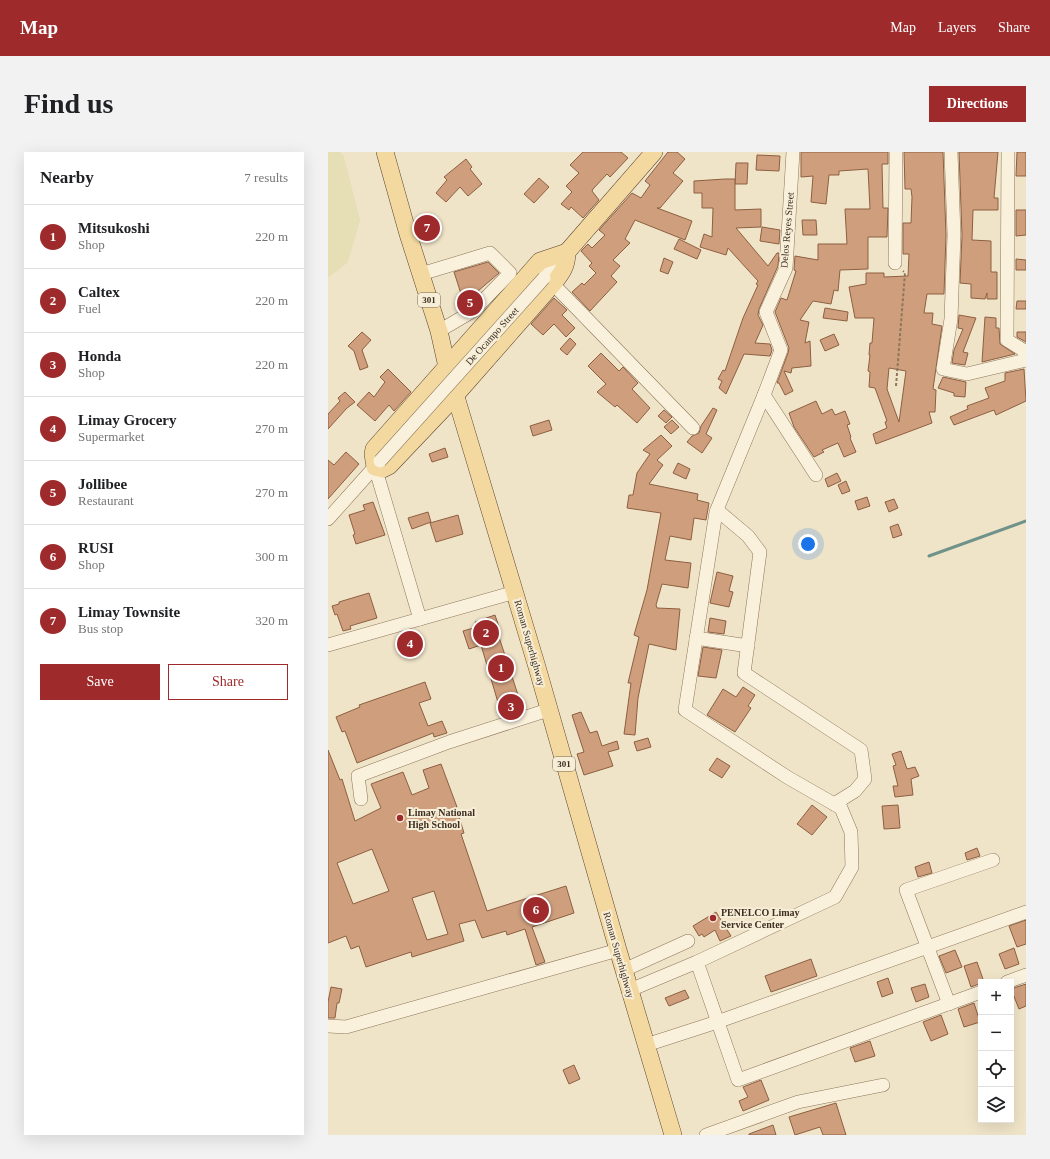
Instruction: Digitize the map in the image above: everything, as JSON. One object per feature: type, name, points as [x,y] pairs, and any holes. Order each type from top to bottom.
[{"type":"main road","name":"Roman Superhighway","points":[[385,152],[439,331],[447,367],[515,592],[548,710],[673,1135]]},
{"type":"main road","points":[[567,252],[567,264],[549,281],[456,394],[389,466],[383,469],[378,464],[373,454],[374,449],[540,261],[567,252],[654,152]]},
{"type":"street","name":"Delos Reyes Street","points":[[764,395],[781,350],[766,312],[786,268],[793,152]]},
{"type":"street","points":[[895,264],[896,152]]},
{"type":"street","points":[[951,152],[954,235],[951,312],[943,369],[967,374],[1026,359],[1022,350],[1007,340],[1008,152]]},
{"type":"street","points":[[421,274],[490,253],[510,273],[473,311],[439,331]]},
{"type":"street","points":[[549,281],[693,428]]},
{"type":"street","name":"De Ocampo Street","points":[[328,519],[549,281]]},
{"type":"street","points":[[764,395],[816,475]]},
{"type":"street","points":[[630,990],[697,962],[835,897],[852,867],[851,832],[841,808],[787,777],[685,710],[717,510],[764,395]]},
{"type":"street","points":[[378,464],[420,619]]},
{"type":"street","points":[[717,510],[748,536],[760,552],[744,673],[861,750],[865,779],[855,791],[834,804]]},
{"type":"street","points":[[328,645],[515,592]]},
{"type":"street","points":[[696,638],[748,646]]},
{"type":"street","points":[[361,799],[358,776],[449,742],[548,710]]},
{"type":"street","points":[[949,1004],[906,890],[993,860]]},
{"type":"street","points":[[646,1045],[717,1022],[1026,912]]},
{"type":"street","points":[[624,970],[688,941]]},
{"type":"street","points":[[328,1026],[346,1027],[618,950]]},
{"type":"street","points":[[697,962],[738,1080],[978,993]]},
{"type":"street","points":[[1014,979],[1026,975]]},
{"type":"street","points":[[706,1135],[798,1102],[883,1086]]},
{"type":"path","points":[[895,264],[905,273],[896,386]]},
{"type":"shaded area","points":[[328,152],[340,152],[344,157],[360,220],[348,262],[328,278]]},
{"type":"building","points":[[583,152],[621,152],[628,158],[610,177],[607,174],[593,189],[592,191],[599,200],[583,218],[571,207],[569,210],[561,204],[572,192],[566,186],[579,173],[570,165]]},
{"type":"building","points":[[668,152],[677,152],[685,159],[673,173],[683,181],[660,208],[657,208],[692,221],[685,240],[635,220],[625,239],[630,243],[613,260],[620,266],[611,276],[617,282],[590,311],[572,292],[582,283],[584,285],[596,273],[589,266],[592,263],[581,251],[588,244],[592,248],[605,235],[599,230],[632,193],[641,198],[650,185],[645,181]]},
{"type":"building","points":[[801,152],[888,152],[888,164],[882,164],[883,208],[888,208],[887,237],[868,237],[868,269],[840,270],[838,291],[834,290],[831,304],[813,301],[800,320],[809,322],[805,343],[810,341],[811,366],[792,368],[791,373],[784,371],[793,391],[785,395],[779,383],[777,383],[789,348],[775,312],[781,298],[787,300],[796,271],[794,270],[795,256],[818,260],[818,244],[847,244],[845,209],[870,209],[868,169],[839,171],[839,175],[829,175],[826,204],[811,202],[813,176],[801,177]]},
{"type":"building","points":[[904,152],[943,152],[946,235],[944,294],[927,294],[924,313],[933,313],[932,324],[942,326],[933,389],[936,390],[935,412],[929,412],[932,423],[876,444],[873,434],[887,428],[885,422],[887,421],[875,388],[869,387],[869,355],[870,343],[872,343],[874,318],[855,318],[849,287],[866,284],[866,273],[884,273],[884,277],[908,276],[909,254],[903,254],[903,223],[911,223],[912,197],[911,189],[905,189]],"holes":[[[889,368],[906,371],[899,422],[887,389]]]},
{"type":"building","points":[[959,152],[998,152],[994,198],[998,198],[998,210],[973,210],[972,240],[991,241],[991,272],[997,272],[997,299],[987,299],[987,293],[985,299],[971,298],[971,284],[960,283],[962,235]]},
{"type":"building","points":[[1017,152],[1026,152],[1026,176],[1016,176]]},
{"type":"building","points":[[757,155],[780,156],[779,171],[756,170]]},
{"type":"building","points":[[466,159],[472,167],[470,169],[482,184],[468,196],[460,187],[446,202],[436,193],[447,180],[444,177]]},
{"type":"building","points":[[736,163],[748,163],[747,184],[735,184]]},
{"type":"building","points":[[539,178],[549,187],[534,203],[524,194]]},
{"type":"building","points":[[735,179],[735,210],[761,209],[761,227],[736,228],[768,266],[777,253],[779,253],[778,266],[759,309],[758,315],[763,325],[755,343],[770,344],[772,350],[770,356],[744,354],[726,394],[719,388],[722,381],[718,379],[723,370],[725,371],[743,318],[758,285],[756,284],[758,281],[728,248],[726,255],[700,247],[704,234],[712,237],[713,208],[702,208],[702,193],[694,193],[694,181]]},
{"type":"building","points":[[1016,210],[1026,210],[1026,235],[1016,236]]},
{"type":"building","points":[[802,220],[816,220],[817,235],[803,235]]},
{"type":"building","points":[[762,227],[780,230],[779,244],[760,241]]},
{"type":"building","points":[[679,239],[701,250],[697,259],[674,249]]},
{"type":"building","points":[[664,258],[673,262],[668,274],[660,271]]},
{"type":"building","points":[[1016,259],[1026,260],[1026,270],[1016,270]]},
{"type":"building","points":[[488,262],[499,273],[464,303],[454,272]]},
{"type":"building","points":[[554,298],[567,310],[562,315],[575,328],[566,337],[554,324],[543,335],[531,324]]},
{"type":"building","points":[[1017,301],[1026,301],[1026,309],[1016,309]]},
{"type":"building","points":[[825,308],[848,312],[847,321],[823,318]]},
{"type":"building","points":[[959,315],[976,318],[963,352],[968,353],[965,365],[952,363],[954,350],[963,329],[958,328]]},
{"type":"building","points":[[985,317],[996,318],[996,328],[999,328],[1000,344],[1015,354],[982,362]]},
{"type":"building","points":[[362,332],[371,340],[362,350],[368,367],[360,370],[354,351],[348,346]]},
{"type":"building","points":[[1017,332],[1026,332],[1026,342],[1017,337]]},
{"type":"building","points":[[834,334],[839,345],[825,351],[820,340]]},
{"type":"building","points":[[570,338],[576,344],[567,355],[560,349]]},
{"type":"building","points":[[601,353],[619,371],[623,367],[638,383],[632,389],[650,408],[637,423],[617,405],[615,407],[597,392],[606,384],[588,366]]},
{"type":"building","points":[[388,369],[411,392],[394,411],[389,405],[375,421],[357,405],[369,392],[374,397],[385,382],[380,377]]},
{"type":"building","points":[[1024,369],[1026,401],[996,415],[994,410],[954,425],[950,417],[968,409],[967,406],[989,398],[985,388],[1005,381],[1005,373]]},
{"type":"building","points":[[943,377],[966,382],[965,397],[954,396],[954,393],[938,388]]},
{"type":"building","points":[[345,392],[355,402],[347,408],[328,429],[328,414],[340,401],[338,398]]},
{"type":"building","points":[[816,401],[822,414],[832,409],[835,415],[845,411],[850,424],[847,425],[850,438],[856,452],[844,457],[838,443],[822,450],[824,452],[814,457],[794,427],[789,413]]},
{"type":"building","points":[[713,408],[717,410],[706,434],[712,438],[702,453],[687,442],[692,436],[699,433],[701,426]]},
{"type":"building","points":[[664,410],[672,417],[666,423],[658,416]]},
{"type":"building","points":[[549,420],[552,430],[533,436],[530,426]]},
{"type":"building","points":[[672,420],[679,427],[671,434],[664,427]]},
{"type":"building","points":[[661,435],[672,446],[657,460],[663,465],[649,484],[698,494],[697,500],[709,503],[706,520],[694,518],[691,540],[670,536],[665,560],[691,563],[688,588],[662,584],[656,605],[657,608],[680,609],[676,650],[649,644],[638,698],[635,735],[624,734],[631,683],[628,683],[639,637],[634,635],[647,590],[661,513],[627,508],[629,495],[633,495],[637,473],[650,454],[643,450]]},
{"type":"building","points":[[445,448],[448,457],[432,462],[429,454]]},
{"type":"building","points":[[346,452],[359,464],[328,499],[328,460],[334,465]]},
{"type":"building","points":[[678,463],[690,469],[686,479],[673,473]]},
{"type":"building","points":[[837,473],[841,481],[828,487],[825,479]]},
{"type":"building","points":[[846,481],[850,491],[842,494],[838,485]]},
{"type":"building","points":[[867,497],[870,506],[858,510],[855,501]]},
{"type":"building","points":[[894,499],[898,508],[889,512],[885,502]]},
{"type":"building","points":[[373,502],[385,535],[356,544],[353,535],[355,534],[349,515],[365,510],[363,505]]},
{"type":"building","points":[[428,512],[431,522],[412,529],[408,518]]},
{"type":"building","points":[[458,515],[463,534],[436,542],[430,523]]},
{"type":"building","points":[[898,524],[902,535],[893,538],[890,527]]},
{"type":"building","points":[[717,572],[733,576],[729,591],[733,592],[729,607],[710,603]]},
{"type":"building","points":[[369,593],[377,618],[350,626],[351,629],[343,631],[337,614],[335,615],[332,606],[339,604],[339,602]]},
{"type":"building","points":[[495,615],[499,627],[496,628],[523,710],[502,716],[481,645],[469,649],[463,631],[477,627],[475,622]]},
{"type":"building","points":[[710,618],[726,621],[724,634],[708,632]]},
{"type":"building","points":[[703,647],[722,650],[716,678],[698,676]]},
{"type":"building","points":[[425,682],[431,699],[419,703],[428,726],[442,721],[447,733],[434,737],[433,733],[357,763],[345,731],[342,732],[336,717],[360,707],[359,705]]},
{"type":"building","points":[[743,687],[755,695],[748,706],[751,708],[735,732],[707,715],[723,689],[736,697]]},
{"type":"building","points":[[581,712],[590,733],[597,731],[602,746],[617,741],[619,749],[608,752],[613,766],[584,775],[577,754],[584,752],[572,715]]},
{"type":"building","points":[[648,738],[651,747],[637,751],[634,742]]},
{"type":"building","points":[[328,750],[340,780],[342,779],[355,821],[381,808],[371,784],[403,772],[412,795],[429,788],[423,770],[441,764],[457,807],[464,833],[461,834],[487,911],[566,886],[574,913],[532,927],[545,962],[536,965],[525,929],[507,935],[506,931],[482,938],[475,920],[459,924],[464,941],[412,957],[411,952],[366,967],[359,946],[351,949],[346,936],[328,943]],"holes":[[[372,849],[389,891],[353,904],[337,863]],[[434,891],[448,934],[427,940],[412,898]]]},
{"type":"building","points":[[901,751],[907,769],[915,767],[919,776],[911,779],[913,795],[895,797],[893,786],[898,786],[893,766],[896,765],[892,754]]},
{"type":"building","points":[[717,758],[730,766],[722,778],[709,770]]},
{"type":"building","points":[[812,805],[827,817],[812,835],[797,824]]},
{"type":"building","points":[[898,805],[900,828],[884,829],[882,806]]},
{"type":"building","points":[[977,848],[980,856],[967,860],[965,853]]},
{"type":"building","points":[[929,862],[932,873],[918,877],[915,867]]},
{"type":"building","name":"PENELCO Limay Service Center","points":[[716,912],[731,936],[720,941],[715,930],[704,937],[702,934],[699,936],[693,926]]},
{"type":"building","points":[[1026,920],[1026,944],[1017,947],[1009,926]]},
{"type":"building","points":[[1014,948],[1019,964],[1005,969],[999,954]]},
{"type":"building","points":[[955,950],[962,967],[946,973],[939,956]]},
{"type":"building","points":[[811,959],[817,976],[771,992],[765,976]]},
{"type":"building","points":[[977,962],[983,979],[978,979],[978,984],[971,987],[964,966]]},
{"type":"building","points":[[888,978],[893,993],[882,997],[877,982]]},
{"type":"building","points":[[925,984],[929,997],[916,1002],[911,988]]},
{"type":"building","points":[[1026,984],[1026,1006],[1019,1009],[1014,996],[1014,988]]},
{"type":"building","points":[[331,987],[342,989],[339,1003],[337,1003],[335,1018],[328,1018],[328,1002]]},
{"type":"building","points":[[685,990],[689,998],[669,1006],[665,998]]},
{"type":"building","points":[[974,1003],[978,1016],[978,1023],[964,1027],[958,1009]]},
{"type":"building","points":[[941,1015],[948,1034],[931,1041],[923,1022]]},
{"type":"building","points":[[870,1041],[875,1056],[855,1062],[850,1048]]},
{"type":"building","points":[[574,1065],[580,1079],[569,1084],[563,1070]]},
{"type":"building","points":[[761,1080],[769,1100],[743,1111],[739,1101],[748,1097],[743,1087]]},
{"type":"building","points":[[836,1103],[846,1135],[823,1135],[820,1127],[795,1135],[789,1117]]},
{"type":"building","points":[[773,1125],[776,1135],[749,1135],[749,1134]]},
{"type":"waterway","points":[[929,556],[1026,521]]},
{"type":"place","name":"Limay Townsite","points":[[427,228]]},
{"type":"place","name":"Jollibee","points":[[470,303]]},
{"type":"place","name":"Caltex","points":[[486,633]]},
{"type":"place","name":"Limay Grocery","points":[[410,644]]},
{"type":"place","name":"Mitsukoshi","points":[[501,668]]},
{"type":"place","name":"Honda","points":[[511,707]]},
{"type":"place","name":"Limay National High School","points":[[400,818]]},
{"type":"place","name":"RUSI","points":[[536,910]]},
{"type":"place","name":"PENELCO Limay Service Center","points":[[713,918]]}]
